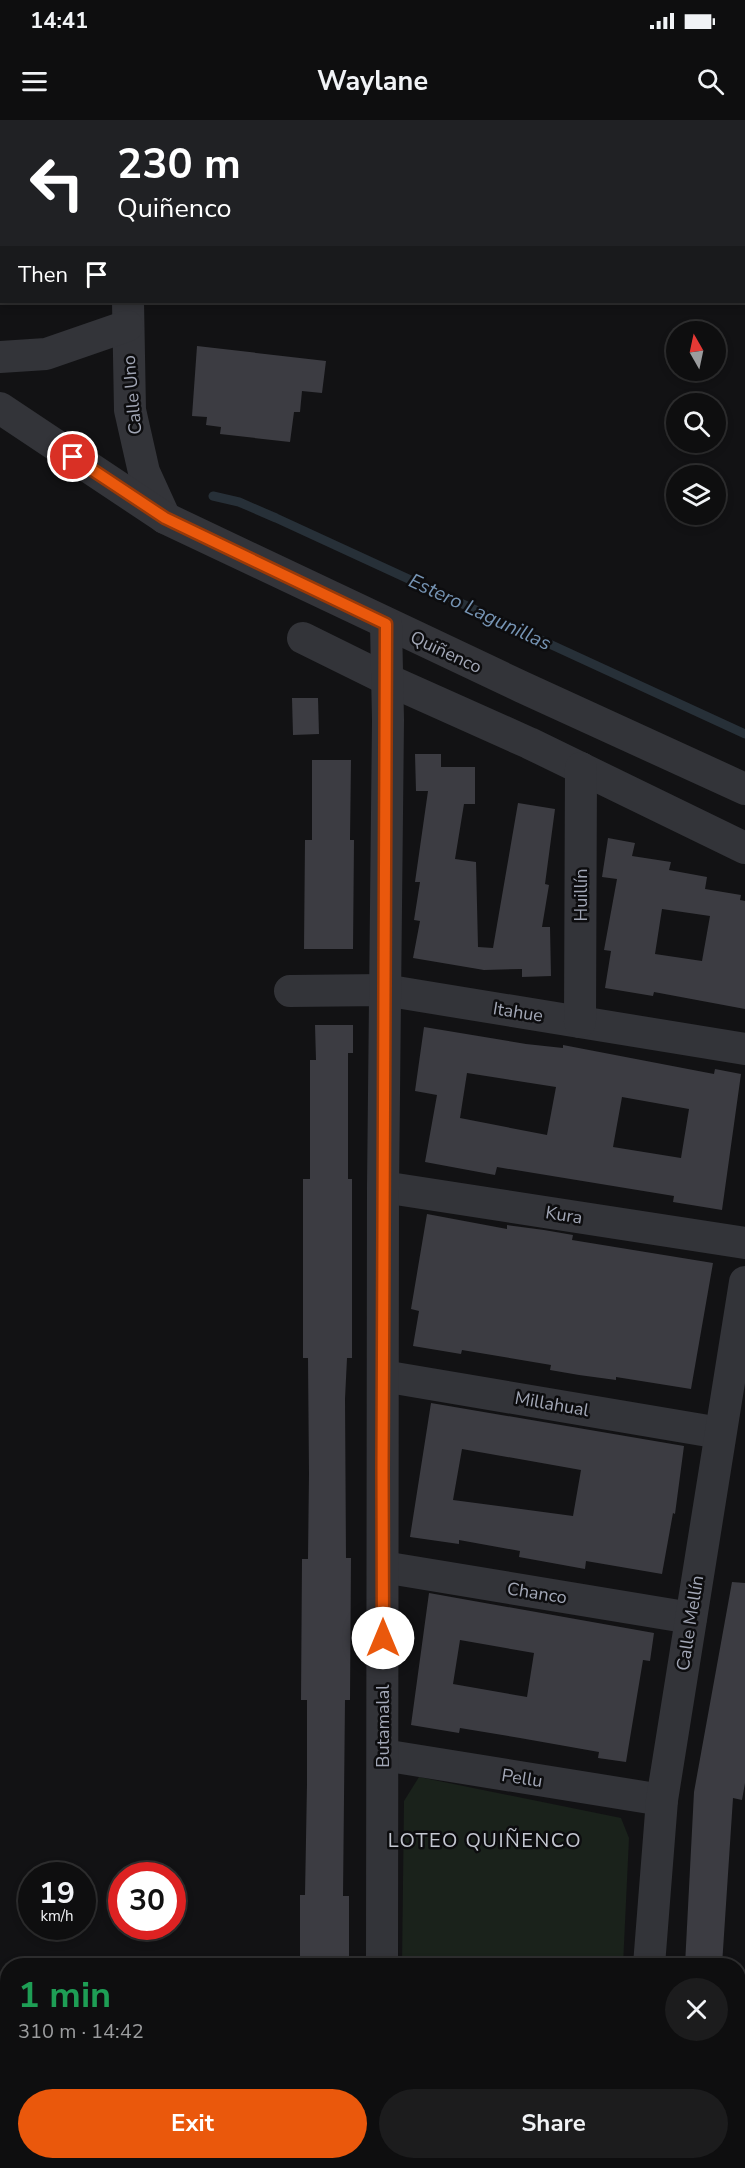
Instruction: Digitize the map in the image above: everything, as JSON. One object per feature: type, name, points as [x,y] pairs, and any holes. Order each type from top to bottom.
[{"type":"street","points":[[0,357],[46,354],[128,314]]},
{"type":"street","name":"Calle Uno","points":[[128,314],[130,410],[144,472],[165,518]]},
{"type":"street","name":"Quiñenco","points":[[0,408],[165,518],[386,624],[745,789]]},
{"type":"street","name":"Butamalal","points":[[382,1958],[383,1187],[388,729],[386,624]]},
{"type":"street","points":[[303,638],[386,679],[581,768],[745,848]]},
{"type":"street","name":"Huillín","points":[[580,1022],[581,768]]},
{"type":"street","name":"Itahue","points":[[290,991],[384,990],[745,1049]]},
{"type":"street","name":"Kura","points":[[383,1187],[745,1243]]},
{"type":"street","name":"Calle Mellín","points":[[650,1958],[662,1800],[745,1282]]},
{"type":"street","name":"Millahual","points":[[383,1376],[720,1433]]},
{"type":"street","name":"Chanco","points":[[383,1567],[691,1618]]},
{"type":"street","name":"Pellu","points":[[383,1755],[662,1800]]},
{"type":"shaded area","points":[[419,1777],[621,1818],[629,1838],[623,1958],[402,1958],[404,1801]]},
{"type":"building","points":[[197,346],[326,361],[322,393],[302,391],[300,412],[294,412],[290,442],[220,434],[221,427],[206,425],[207,417],[192,416]]},
{"type":"building","points":[[292,698],[318,698],[319,734],[293,735]]},
{"type":"building","points":[[415,754],[441,754],[441,767],[475,767],[475,804],[464,804],[455,859],[476,862],[478,947],[493,948],[518,803],[555,809],[545,884],[549,885],[542,927],[550,927],[551,976],[522,977],[522,969],[484,970],[413,958],[420,921],[414,920],[420,882],[415,882],[428,791],[416,791]]},
{"type":"building","points":[[312,760],[351,760],[350,840],[354,840],[353,949],[304,949],[305,840],[312,840]]},
{"type":"building","points":[[608,838],[635,843],[632,856],[671,862],[669,870],[707,877],[705,889],[741,895],[740,900],[745,901],[745,1009],[654,992],[653,996],[605,988],[611,951],[604,950],[617,879],[602,877]],"holes":[[[662,909],[710,916],[702,961],[655,954]]]},
{"type":"building","points":[[315,1025],[353,1025],[353,1053],[348,1053],[348,1179],[352,1179],[352,1358],[347,1358],[345,1399],[346,1558],[351,1558],[350,1700],[345,1700],[343,1896],[349,1896],[349,1958],[300,1958],[300,1895],[305,1895],[307,1784],[307,1700],[301,1700],[302,1559],[308,1559],[309,1474],[308,1358],[303,1358],[303,1179],[310,1179],[310,1060],[316,1060]]},
{"type":"building","points":[[424,1027],[526,1044],[563,1048],[563,1045],[714,1074],[715,1069],[741,1074],[722,1210],[673,1202],[674,1196],[497,1167],[495,1175],[425,1162],[437,1095],[415,1091]],"holes":[[[467,1073],[556,1087],[547,1135],[460,1118]],[[622,1097],[689,1109],[681,1158],[613,1147]]]},
{"type":"building","points":[[427,1214],[507,1229],[507,1225],[544,1230],[573,1235],[572,1240],[713,1263],[691,1389],[616,1377],[616,1380],[579,1375],[550,1370],[551,1365],[462,1350],[461,1354],[413,1346],[419,1311],[411,1309]]},
{"type":"building","points":[[431,1403],[684,1446],[675,1514],[673,1513],[662,1574],[586,1561],[585,1569],[519,1557],[520,1551],[459,1540],[459,1544],[410,1537]],"holes":[[[462,1449],[581,1470],[573,1516],[453,1500]]]},
{"type":"building","points":[[732,1582],[745,1583],[745,1783],[742,1800],[733,1798],[722,1958],[685,1958],[694,1792]]},
{"type":"building","points":[[429,1593],[654,1633],[650,1661],[643,1660],[626,1762],[598,1758],[599,1752],[520,1738],[460,1728],[459,1733],[411,1725]],"holes":[[[460,1640],[534,1653],[527,1697],[453,1684]]]},
{"type":"waterway","name":"Estero Lagunillas","points":[[213,496],[239,502],[276,518],[745,734]]},
{"type":"district","name":"LOTEO QUIÑENCO","points":[[485,1840]]},
{"type":"route","points":[[73,457],[165,518],[386,624],[388,720],[384,990],[383,1638]]}]
